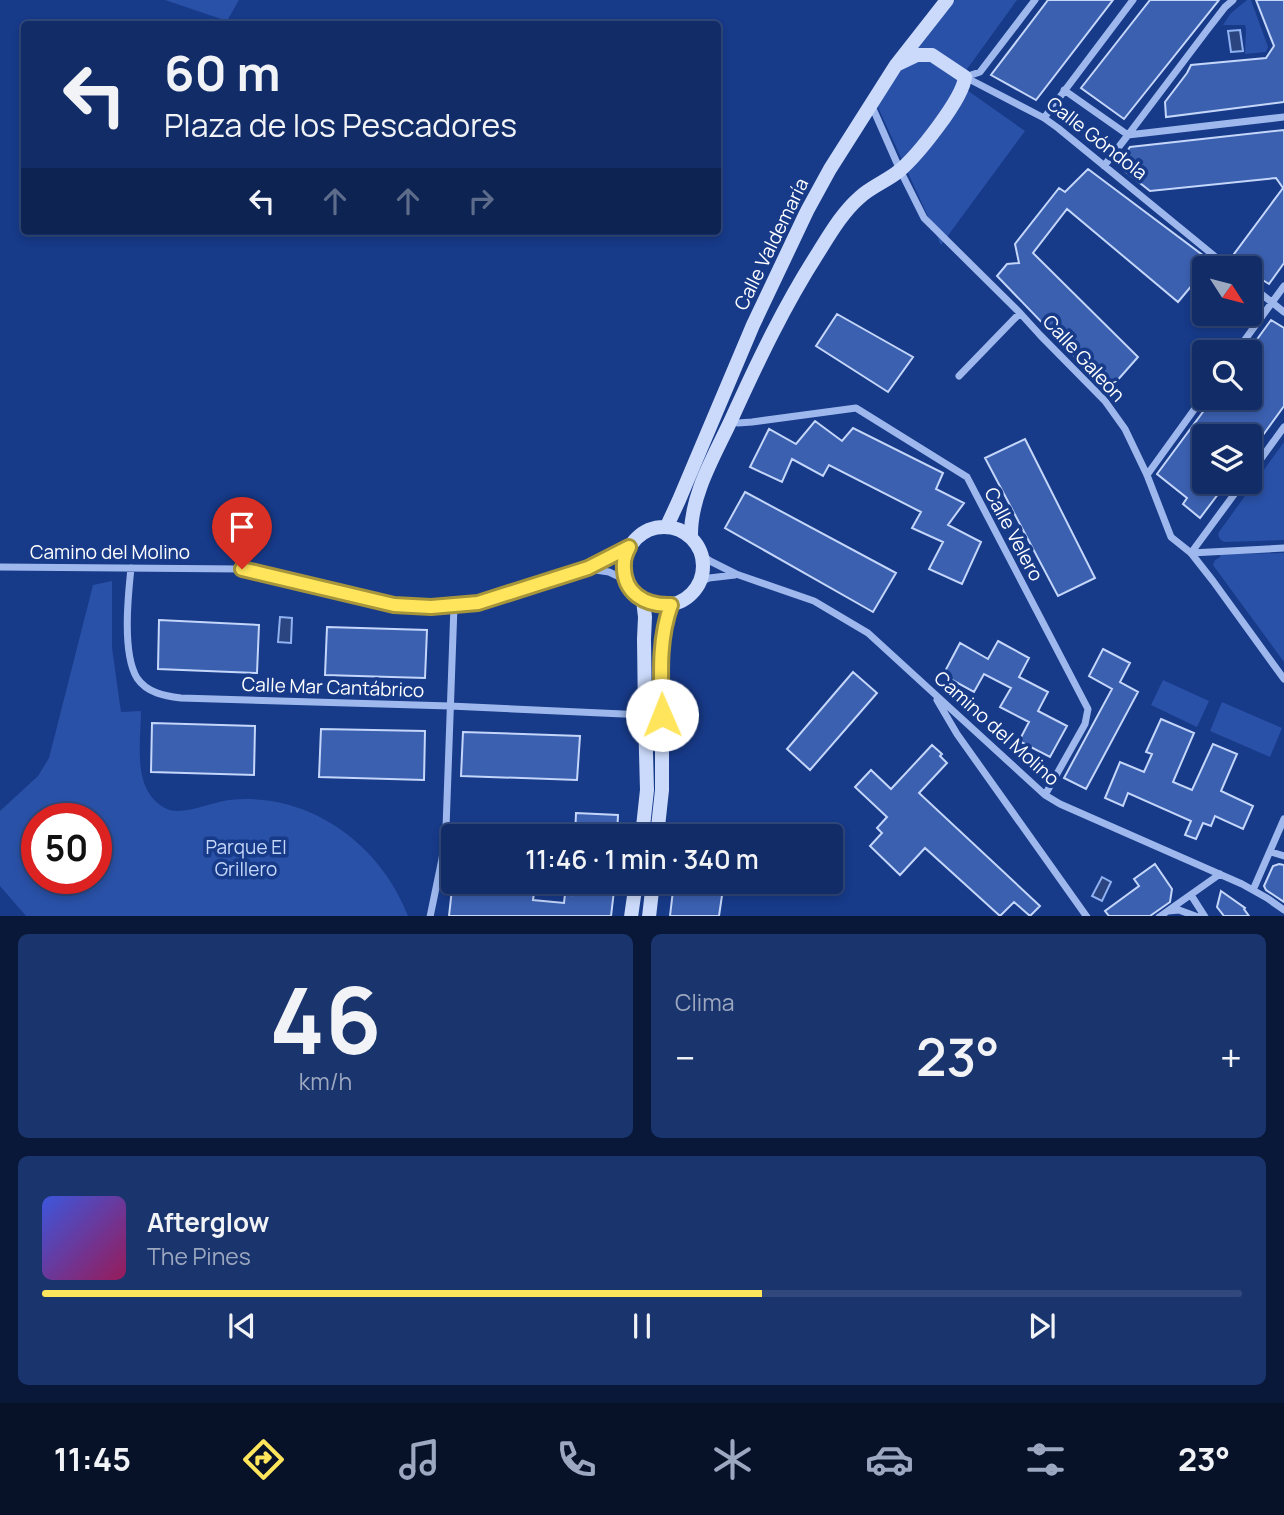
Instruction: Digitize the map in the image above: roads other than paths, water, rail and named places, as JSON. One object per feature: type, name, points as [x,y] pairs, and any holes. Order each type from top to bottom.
[{"type":"main road","name":"Calle Valdemaría","points":[[667,526],[778,269],[813,200],[896,65],[947,0]]},
{"type":"main road","points":[[896,65],[917,55],[932,55],[928,40],[933,17]]},
{"type":"main road","name":"Calle Góndola","points":[[932,55],[965,77]]},
{"type":"main road","name":"Calle Valdemaría","points":[[691,537],[694,507],[705,477],[771,334],[800,280],[834,228],[859,197],[900,170],[942,121],[964,85],[965,77]]},
{"type":"main road","points":[[667,526],[691,537],[702,554],[703,568],[700,582],[692,594],[671,605],[657,605],[634,593],[626,580],[624,562],[635,538],[646,530],[667,526]]},
{"type":"main road","points":[[643,600],[647,790],[643,824]]},
{"type":"main road","points":[[658,824],[662,790],[662,640],[671,605]]},
{"type":"main road","points":[[631,916],[634,894]]},
{"type":"main road","points":[[649,916],[652,894]]},
{"type":"street","points":[[965,77],[980,72],[1035,0]]},
{"type":"street","points":[[1044,118],[1133,0]]},
{"type":"street","points":[[1104,166],[1233,0]]},
{"type":"street","points":[[980,72],[981,85]]},
{"type":"street","name":"Calle Góndola","points":[[965,77],[1044,118],[1214,256]]},
{"type":"street","name":"Calle Valdemaría","points":[[942,121],[970,88],[981,85]]},
{"type":"street","points":[[1064,90],[1128,135],[1284,117]]},
{"type":"street","name":"Calle Galeón","points":[[871,104],[924,218],[1105,401],[1125,429],[1147,475],[1171,537],[1191,553],[1284,679]]},
{"type":"street","points":[[1245,340],[1284,286]]},
{"type":"street","points":[[1262,295],[1284,312]]},
{"type":"street","points":[[959,376],[1020,313]]},
{"type":"street","name":"Calle Velero","points":[[732,419],[738,423],[752,422],[856,408],[967,477],[1088,709],[1085,724],[1045,795]]},
{"type":"street","points":[[1147,475],[1194,410]]},
{"type":"street","points":[[1262,457],[1284,427]]},
{"type":"street","points":[[1191,553],[1234,494]]},
{"type":"street","name":"Camino del Molino","points":[[0,567],[242,569],[394,605],[431,607],[478,603],[588,568],[629,547]]},
{"type":"street","points":[[1191,553],[1284,548]]},
{"type":"street","name":"Camino del Molino","points":[[702,554],[736,574],[814,601],[868,633],[1045,795],[1253,890],[1284,911]]},
{"type":"street","name":"Calle Mar Cantábrico","points":[[131,568],[127,611],[130,658],[138,679],[152,692],[165,696],[645,715]]},
{"type":"street","points":[[588,568],[609,572],[626,580]]},
{"type":"street","points":[[700,582],[736,574]]},
{"type":"street","points":[[430,916],[446,828],[454,606]]},
{"type":"street","points":[[934,693],[957,734],[1087,916]]},
{"type":"street","points":[[1253,890],[1284,819]]},
{"type":"street","points":[[1270,852],[1284,856]]},
{"type":"street","points":[[1159,916],[1220,874]]},
{"type":"street","points":[[1191,895],[1205,916]]},
{"type":"street","points":[[1167,911],[1179,910],[1198,916]]},
{"type":"park label","name":"Parque El Grillero","points":[[246,858]]}]
